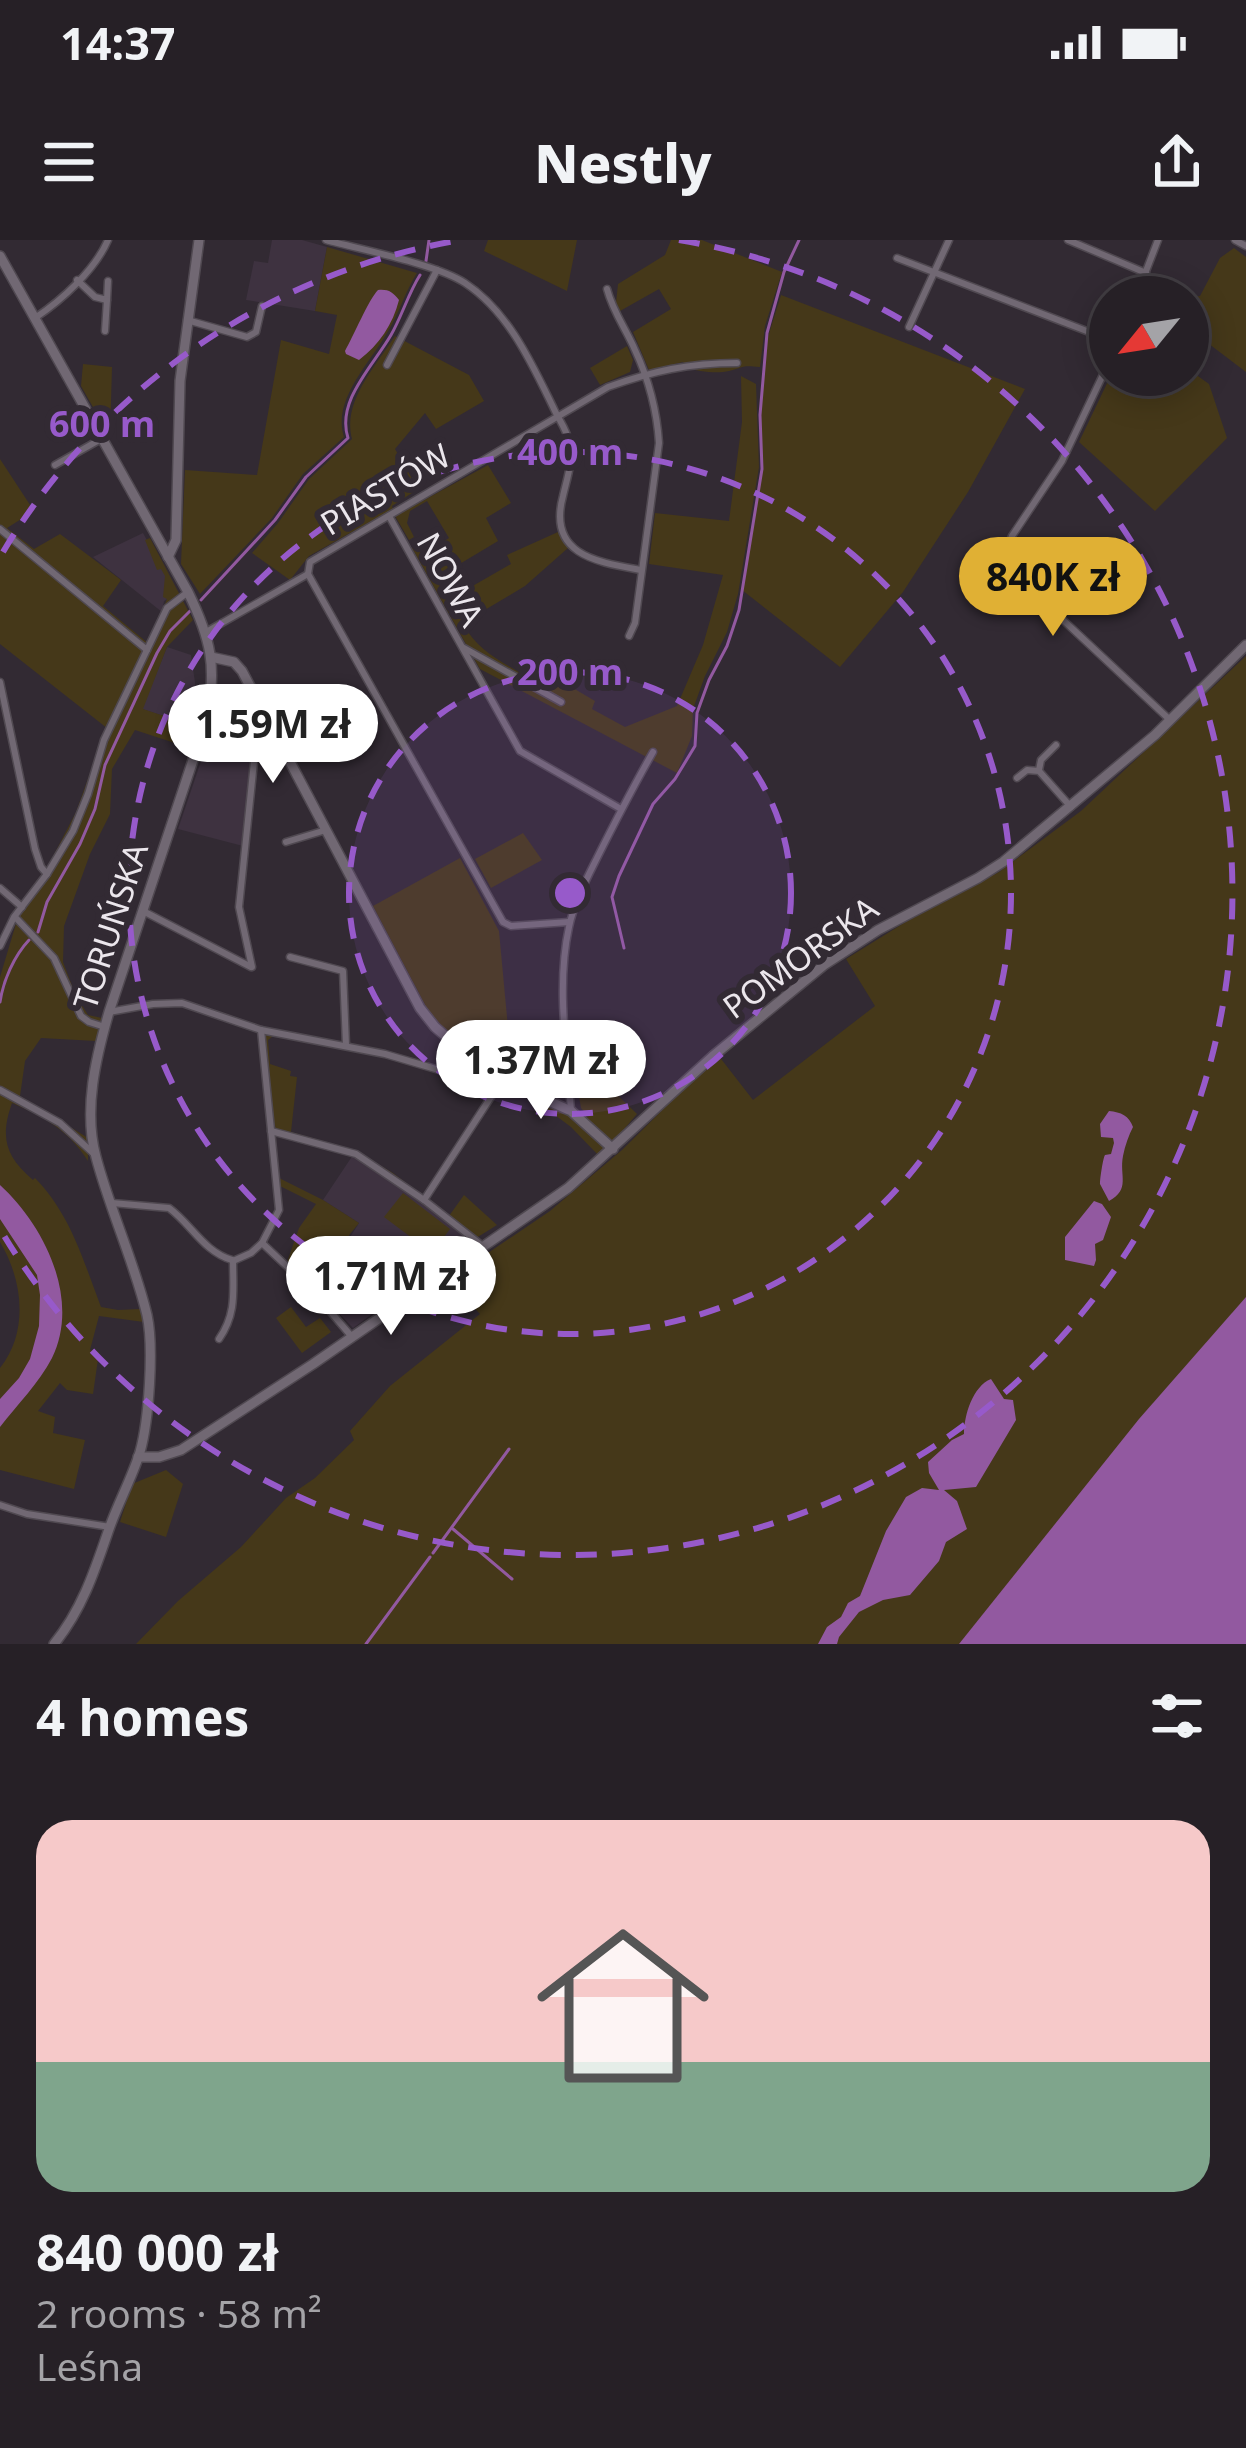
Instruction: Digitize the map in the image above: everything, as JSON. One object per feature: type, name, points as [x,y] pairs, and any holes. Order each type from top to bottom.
[{"type":"main road","points":[[168,557],[176,540],[180,381],[199,240]]},
{"type":"main road","name":"TORUŃSKA","points":[[0,256],[188,592],[212,657],[207,718],[105,1027],[93,1083],[95,1156],[148,1324],[148,1390],[138,1457],[93,1577],[54,1644]]},
{"type":"main road","name":"POMORSKA","points":[[138,1457],[182,1450],[568,1188],[659,1102],[824,965],[894,921],[987,873],[1071,807],[1246,645]]},
{"type":"main road","points":[[212,657],[236,664],[420,1008],[435,1027],[502,1080],[571,1111],[613,1149]]},
{"type":"street","points":[[35,318],[77,280],[108,240]]},
{"type":"street","points":[[326,240],[464,282],[504,319],[568,437],[571,449],[560,512],[562,530],[575,550],[588,558],[641,570]]},
{"type":"street","points":[[360,250],[363,240]]},
{"type":"street","points":[[910,327],[949,240]]},
{"type":"street","points":[[1068,240],[1146,273]]},
{"type":"street","points":[[1145,276],[1158,240]]},
{"type":"street","points":[[1235,240],[1246,246]]},
{"type":"street","points":[[897,258],[1089,332]]},
{"type":"street","points":[[387,365],[436,271]]},
{"type":"street","points":[[77,280],[107,300]]},
{"type":"street","points":[[105,331],[108,281]]},
{"type":"street","points":[[607,290],[611,307],[637,353],[655,407],[659,443],[634,623],[628,636]]},
{"type":"street","points":[[187,320],[248,337],[256,332],[262,306]]},
{"type":"street","name":"PIASTÓW","points":[[206,632],[308,574],[310,562],[608,387],[696,363],[737,363]]},
{"type":"street","points":[[1093,396],[1062,461],[1005,554],[1047,605],[1170,720]]},
{"type":"street","points":[[55,465],[101,439]]},
{"type":"street","name":"NOWA","points":[[389,516],[520,751],[621,809]]},
{"type":"street","points":[[0,529],[147,650]]},
{"type":"street","points":[[308,574],[503,922],[511,926],[569,922]]},
{"type":"street","points":[[0,946],[14,917],[73,831],[104,740],[167,608],[188,592]]},
{"type":"street","points":[[461,647],[562,703]]},
{"type":"street","points":[[0,682],[35,849],[47,874]]},
{"type":"street","points":[[143,911],[252,967],[239,908],[263,711]]},
{"type":"street","points":[[1039,771],[1041,760],[1056,745]]},
{"type":"street","points":[[571,1111],[564,988],[569,922],[653,752]]},
{"type":"street","points":[[1017,778],[1027,770],[1039,771],[1071,807]]},
{"type":"street","points":[[286,842],[326,830]]},
{"type":"street","points":[[0,888],[22,907]]},
{"type":"street","points":[[14,917],[54,958],[81,1016],[105,1027]]},
{"type":"street","points":[[290,957],[343,971],[346,1046]]},
{"type":"street","points":[[110,1012],[182,1003],[261,1030],[424,1064],[473,1080],[488,1071]]},
{"type":"street","points":[[112,1203],[169,1208],[209,1247],[233,1261],[262,1243],[279,1210],[261,1030]]},
{"type":"street","points":[[424,1200],[502,1080]]},
{"type":"street","points":[[0,1090],[73,1132],[95,1156]]},
{"type":"street","points":[[271,1131],[356,1154],[484,1247]]},
{"type":"street","points":[[262,1243],[312,1290],[352,1337]]},
{"type":"street","points":[[218,1339],[232,1313],[233,1261]]},
{"type":"street","points":[[0,1505],[34,1516],[110,1527]]},
{"type":"shaded area","points":[[272,240],[302,240],[327,247],[315,311],[246,300],[254,261],[268,263]]},
{"type":"shaded area","points":[[488,240],[577,240],[567,291],[484,251]]},
{"type":"shaded area","points":[[671,240],[702,240],[782,272],[765,326],[760,367],[713,372],[686,368],[683,362],[649,370],[633,332],[671,309],[659,289],[620,311],[618,284],[665,255]]},
{"type":"shaded area","points":[[327,247],[417,273],[348,396],[343,409],[344,437],[303,474],[272,518],[200,594],[181,564],[185,470],[257,475],[281,340],[329,354],[337,315],[315,311]]},
{"type":"shaded area","points":[[1234,248],[1246,257],[1246,372],[1209,344],[1209,279],[1220,258]]},
{"type":"shaded area","points":[[378,290],[399,300],[384,333],[359,360],[345,351]]},
{"type":"shaded area","points":[[781,295],[1025,389],[968,492],[903,592],[840,667],[742,590],[762,469],[760,415],[766,343]]},
{"type":"shaded area","points":[[395,336],[469,375],[484,401],[436,429],[425,413],[395,449],[418,489],[393,509],[309,556],[290,580],[252,553],[309,479],[352,439],[356,398]]},
{"type":"shaded area","points":[[627,346],[633,360],[630,372],[600,385],[590,368]]},
{"type":"shaded area","points":[[83,364],[112,367],[110,437],[81,386]]},
{"type":"shaded area","points":[[741,376],[756,384],[759,467],[738,594],[727,632],[693,709],[692,736],[677,773],[480,669],[412,548],[419,545],[424,554],[449,538],[427,501],[410,511],[407,523],[414,537],[409,540],[395,516],[488,465],[511,503],[486,518],[498,541],[438,577],[450,599],[511,564],[507,555],[558,532],[568,548],[525,586],[463,623],[470,634],[488,652],[542,687],[556,678],[595,701],[592,709],[625,727],[677,706],[703,645],[723,575],[649,564],[655,513],[729,521],[742,422]]},
{"type":"shaded area","points":[[1209,384],[1227,438],[1155,511],[1079,442],[1101,396],[1209,396]]},
{"type":"shaded area","points":[[0,459],[34,511],[7,528],[34,549],[60,534],[121,580],[103,606],[149,644],[167,599],[163,597],[165,576],[157,570],[145,540],[150,538],[193,620],[167,647],[143,709],[194,726],[187,747],[135,730],[112,769],[110,814],[64,926],[63,962],[76,996],[88,1015],[102,1018],[96,1041],[41,1038],[25,1061],[20,1096],[88,1138],[88,1161],[55,1126],[12,1103],[6,1126],[16,1163],[47,1192],[67,1223],[101,1307],[140,1309],[144,1322],[99,1316],[90,1350],[99,1352],[93,1394],[67,1390],[60,1383],[38,1411],[55,1417],[53,1433],[85,1440],[74,1489],[0,1470],[0,1368],[15,1338],[20,1306],[14,1273],[0,1242],[0,977],[18,917],[43,883],[95,759],[112,732],[0,644]]},
{"type":"shaded area","points":[[143,533],[176,594],[164,601],[162,612],[93,557]]},
{"type":"shaded area","points":[[167,647],[191,655],[199,710],[194,726],[142,709]]},
{"type":"shaded area","points":[[1246,656],[1246,1569],[1181,1644],[136,1644],[241,1547],[286,1498],[315,1478],[354,1440],[350,1431],[390,1386],[480,1314],[448,1280],[550,1211],[622,1150],[718,1055],[753,1100],[875,1006],[846,959],[999,872],[1081,811]]},
{"type":"shaded area","points":[[213,726],[254,742],[243,846],[178,829]]},
{"type":"shaded area","points":[[523,833],[542,860],[491,888],[475,859]]},
{"type":"shaded area","points":[[460,858],[499,931],[513,1081],[479,1065],[432,1018],[373,906]]},
{"type":"shaded area","points":[[265,1035],[273,1036],[268,1040],[270,1064],[297,1077],[291,1132],[354,1150],[449,1216],[464,1195],[497,1225],[473,1240],[353,1155],[276,1133]]},
{"type":"shaded area","points":[[604,1082],[637,1114],[600,1157],[571,1127],[531,1097],[589,1117],[581,1108],[577,1085]]},
{"type":"shaded area","points":[[1109,1111],[1124,1115],[1133,1127],[1123,1156],[1122,1187],[1109,1201],[1100,1181],[1104,1157],[1111,1154],[1114,1143],[1113,1138],[1101,1137],[1100,1124]]},
{"type":"shaded area","points":[[353,1155],[473,1240],[353,1328],[317,1290],[359,1223],[323,1200]]},
{"type":"shaded area","points":[[279,1178],[359,1223],[317,1290],[287,1262],[299,1228],[316,1204],[280,1186]]},
{"type":"shaded area","points":[[0,1185],[43,1242],[60,1288],[62,1312],[52,1358],[0,1427],[0,1399],[30,1359],[39,1326],[40,1295],[37,1275],[0,1219]]},
{"type":"shaded area","points":[[403,1193],[450,1229],[432,1253],[384,1217]]},
{"type":"shaded area","points":[[1094,1201],[1111,1217],[1103,1240],[1095,1244],[1094,1266],[1065,1260],[1065,1237]]},
{"type":"shaded area","points":[[1246,1297],[1246,1644],[959,1644],[1139,1419]]},
{"type":"shaded area","points":[[291,1307],[306,1327],[320,1318],[331,1332],[302,1353],[276,1318]]},
{"type":"shaded area","points":[[991,1379],[1004,1399],[1013,1400],[1016,1420],[976,1487],[944,1490],[957,1501],[967,1529],[946,1542],[939,1561],[910,1595],[883,1600],[859,1612],[837,1644],[818,1644],[848,1603],[860,1596],[886,1531],[906,1497],[922,1488],[939,1490],[928,1462],[964,1434],[971,1402]]},
{"type":"shaded area","points":[[166,1470],[183,1484],[166,1537],[120,1522],[132,1484]]},
{"type":"waterway","points":[[426,261],[429,240]]},
{"type":"waterway","points":[[624,948],[612,897],[619,876],[653,804],[695,746],[697,713],[739,610],[762,469],[760,415],[767,333],[784,272],[799,240]]},
{"type":"waterway","points":[[201,600],[275,520],[306,477],[348,438],[347,411],[352,397],[391,335],[420,275]]},
{"type":"waterway","points":[[38,932],[47,902],[95,809],[105,765],[157,653],[190,611]]},
{"type":"waterway","points":[[0,1002],[10,969],[29,940]]},
{"type":"waterway","points":[[433,1553],[509,1449]]},
{"type":"waterway","points":[[453,1529],[512,1579]]},
{"type":"waterway","points":[[366,1644],[430,1557]]}]
